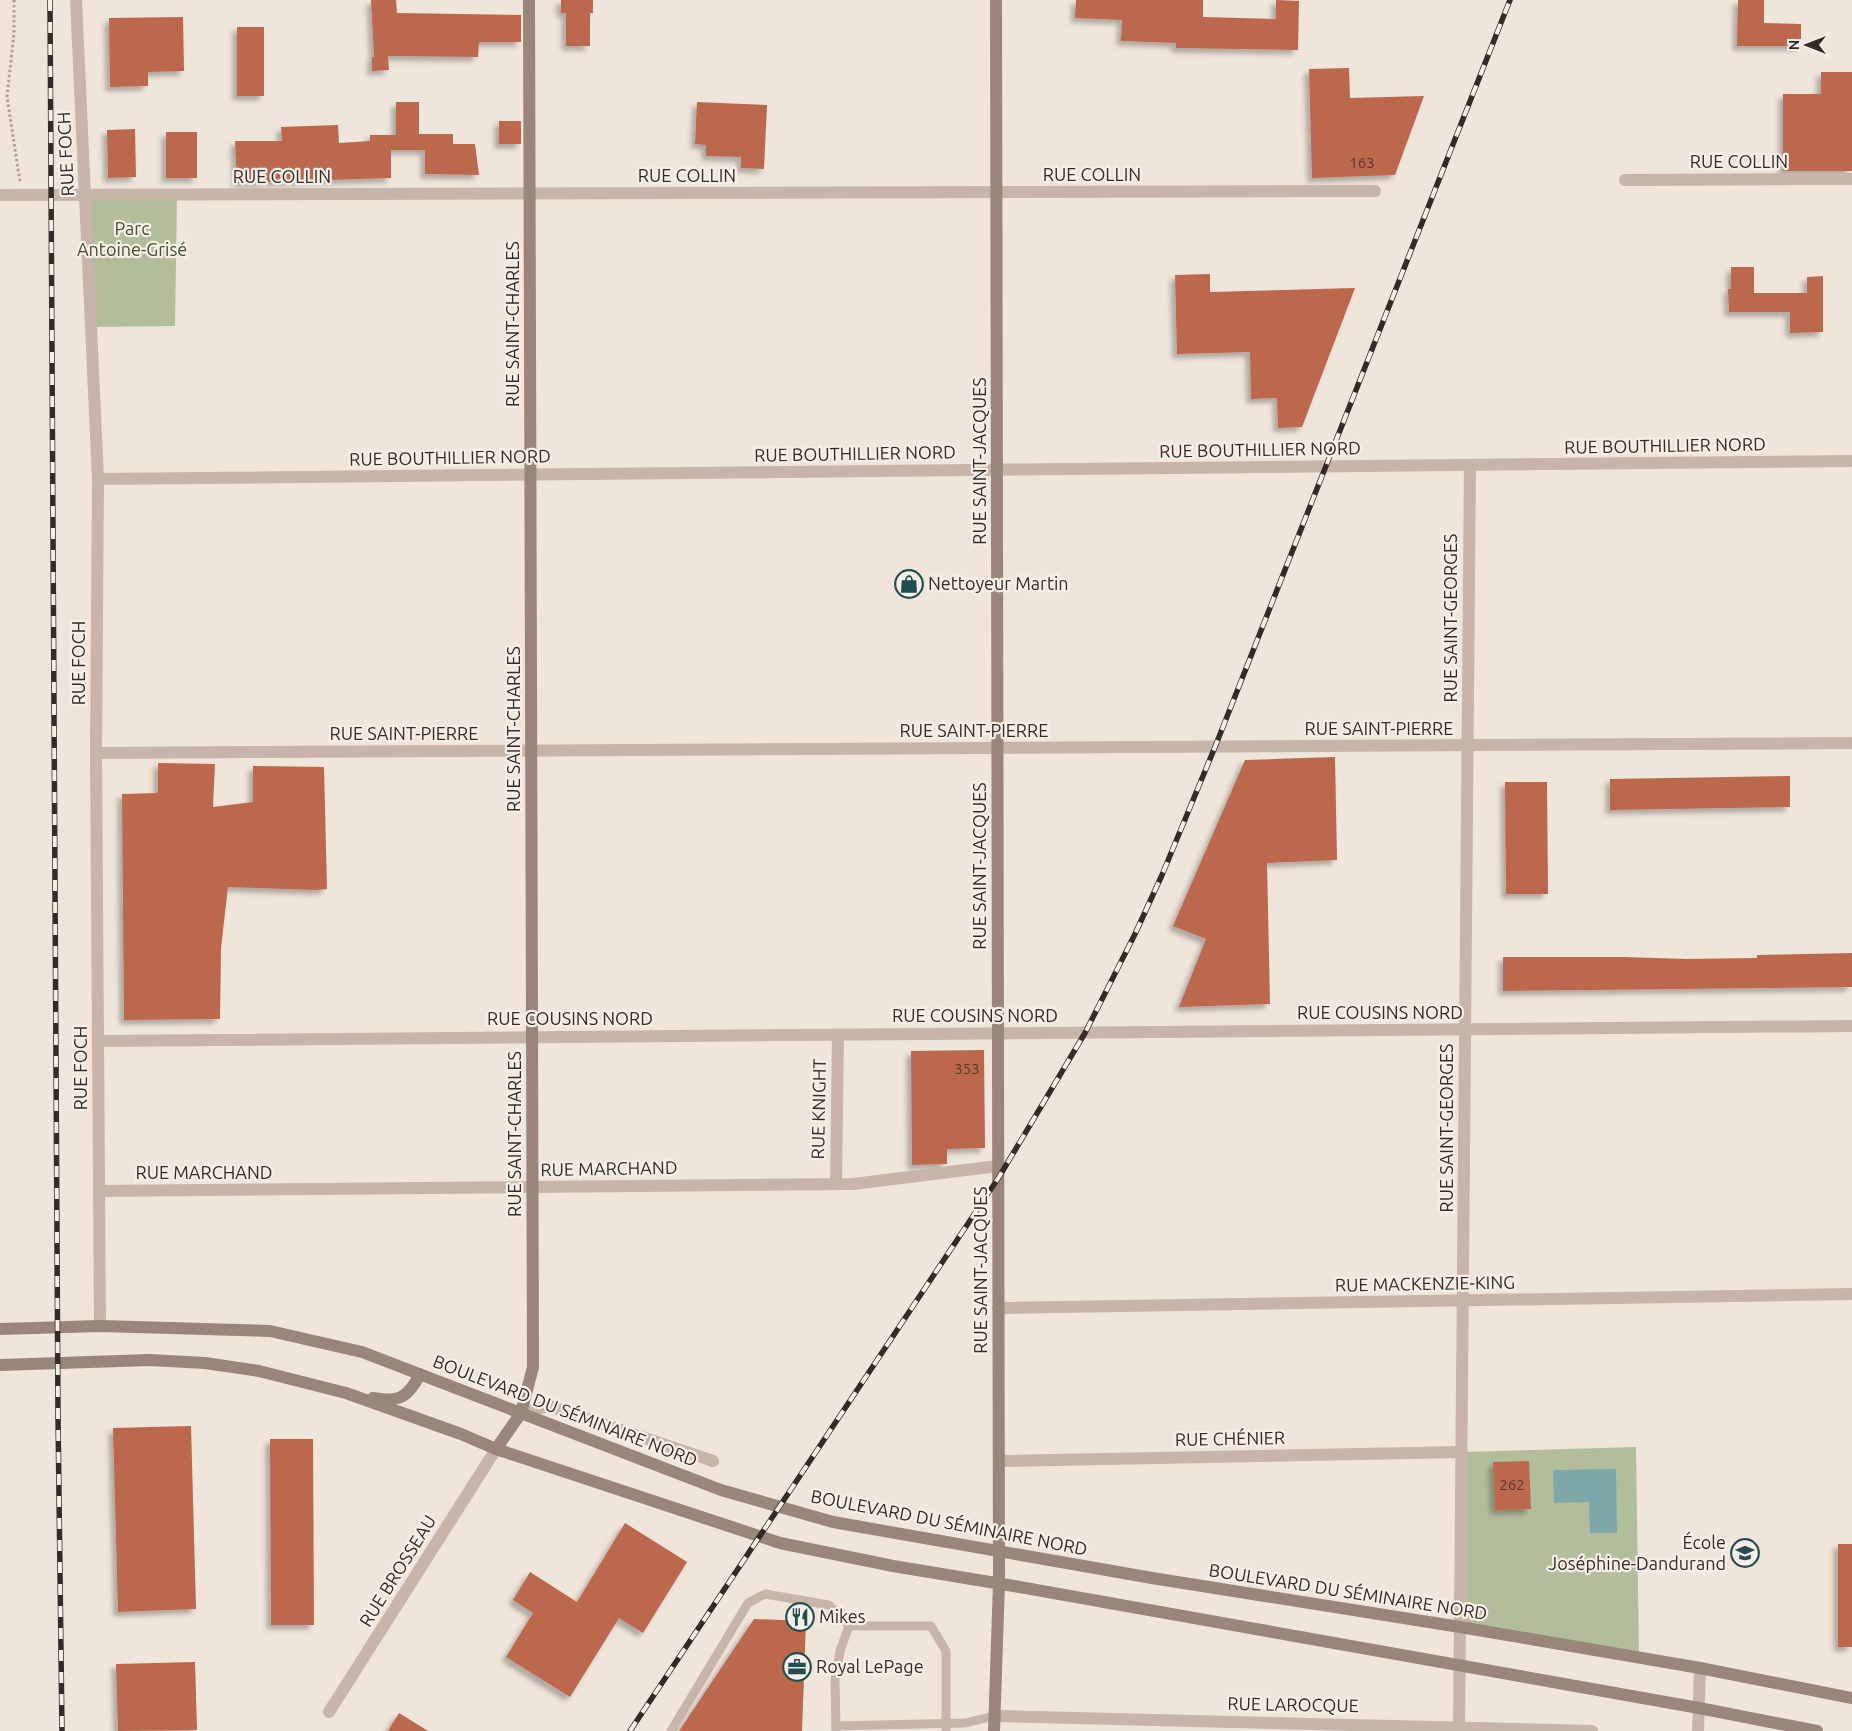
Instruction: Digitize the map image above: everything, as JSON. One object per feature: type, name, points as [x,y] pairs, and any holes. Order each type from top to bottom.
[{"type":"main road","name":"RUE SAINT-CHARLES","points":[[496,1449],[521,1413],[533,1367],[529,0]]},
{"type":"main road","name":"RUE SAINT-JACQUES","points":[[994,1731],[999,1583],[996,0]]},
{"type":"main road","name":"BOULEVARD DU SÉMINAIRE NORD","points":[[0,1329],[100,1326],[270,1330],[362,1352],[722,1490],[833,1522],[999,1552],[1700,1668],[1852,1698]]},
{"type":"main road","points":[[0,1365],[150,1360],[205,1363],[259,1371],[378,1399],[400,1399],[412,1389],[420,1374]]},
{"type":"main road","points":[[346,1393],[462,1434],[496,1449],[780,1543],[893,1566],[999,1583],[1699,1708],[1817,1731]]},
{"type":"street","name":"RUE FOCH","points":[[76,0],[98,479],[96,754],[100,1326]]},
{"type":"street","name":"RUE COLLIN","points":[[1625,180],[1852,179]]},
{"type":"street","name":"RUE COLLIN","points":[[0,195],[1375,191]]},
{"type":"street","name":"RUE BOUTHILLIER NORD","points":[[98,479],[1852,461]]},
{"type":"street","name":"RUE SAINT-GEORGES","points":[[1459,1729],[1470,465]]},
{"type":"street","name":"RUE SAINT-PIERRE","points":[[96,754],[1852,743]]},
{"type":"street","name":"RUE COUSINS NORD","points":[[98,1041],[1852,1026]]},
{"type":"street","name":"RUE KNIGHT","points":[[836,1184],[838,1035]]},
{"type":"street","name":"RUE MARCHAND","points":[[99,1191],[853,1184],[998,1166]]},
{"type":"street","name":"RUE MACKENZIE-KING","points":[[998,1308],[1852,1294]]},
{"type":"street","points":[[521,1413],[549,1406],[713,1461]]},
{"type":"street","name":"RUE BROSSEAU","points":[[329,1712],[496,1449]]},
{"type":"street","name":"RUE CHÉNIER","points":[[999,1461],[1462,1452]]},
{"type":"street","points":[[1698,1731],[1700,1668]]},
{"type":"street","name":"RUE LAROCQUE","points":[[994,1716],[1592,1731]]},
{"type":"lane","points":[[671,1731],[748,1603],[765,1594],[829,1605],[849,1626],[931,1626],[946,1651],[946,1727]]},
{"type":"lane","points":[[849,1626],[840,1651],[835,1679],[836,1729],[946,1727],[994,1716]]},
{"type":"path","points":[[14,0],[14,33],[7,98],[22,195]]},
{"type":"green space","name":"Parc Antoine-Grisé","points":[[85,195],[177,195],[175,326],[91,327]]},
{"type":"green space","points":[[1636,1447],[1639,1659],[1460,1627],[1462,1452]]},
{"type":"water","points":[[1616,1469],[1617,1533],[1590,1533],[1589,1502],[1554,1503],[1553,1470]]},
{"type":"building","points":[[371,0],[396,0],[397,13],[521,15],[521,42],[479,42],[478,57],[388,56],[389,70],[372,71],[372,57],[374,57]]},
{"type":"building","points":[[561,0],[593,0],[593,13],[590,13],[590,46],[566,46],[566,13],[561,13]]},
{"type":"building","points":[[1076,0],[1203,0],[1203,17],[1276,19],[1276,0],[1299,1],[1298,50],[1176,48],[1176,43],[1121,41],[1122,20],[1075,18]]},
{"type":"building","points":[[1738,0],[1764,0],[1764,23],[1801,24],[1801,46],[1737,46]]},
{"type":"building","points":[[183,17],[184,71],[148,72],[148,86],[110,87],[109,18]]},
{"type":"building","points":[[237,27],[264,27],[264,96],[237,96]]},
{"type":"building","points":[[1349,68],[1350,98],[1424,96],[1395,175],[1312,178],[1309,69]]},
{"type":"building","points":[[1821,72],[1852,72],[1852,171],[1783,171],[1783,94],[1821,94]]},
{"type":"building","points":[[396,102],[419,102],[419,134],[453,134],[453,144],[475,144],[479,175],[425,174],[425,150],[391,150],[391,178],[237,183],[235,141],[282,141],[281,127],[338,125],[339,143],[370,141],[370,135],[396,135]]},
{"type":"building","points":[[697,102],[767,105],[764,169],[741,168],[741,157],[706,156],[706,145],[695,144]]},
{"type":"building","points":[[499,121],[521,121],[521,144],[499,144]]},
{"type":"building","points":[[135,129],[136,177],[108,178],[107,130]]},
{"type":"building","points":[[166,132],[197,132],[197,178],[166,178]]},
{"type":"building","points":[[1731,267],[1754,267],[1754,293],[1807,293],[1807,277],[1823,276],[1823,332],[1790,333],[1790,312],[1729,312],[1728,289],[1731,289]]},
{"type":"building","points":[[1210,274],[1210,292],[1355,288],[1302,427],[1278,428],[1277,398],[1251,399],[1250,352],[1177,354],[1175,275]]},
{"type":"building","points":[[1335,757],[1337,860],[1267,863],[1270,1004],[1179,1007],[1206,939],[1173,926],[1245,760]]},
{"type":"building","points":[[158,763],[215,764],[213,807],[253,802],[253,766],[324,767],[327,889],[228,887],[221,948],[220,1019],[124,1020],[122,794],[158,793]]},
{"type":"building","points":[[1790,776],[1790,807],[1610,810],[1610,779]]},
{"type":"building","points":[[1505,782],[1547,782],[1548,894],[1506,894]]},
{"type":"building","points":[[1852,953],[1852,987],[1503,991],[1503,957],[1686,959],[1757,958],[1757,955]]},
{"type":"building","points":[[984,1050],[985,1148],[947,1149],[947,1164],[912,1165],[911,1051]]},
{"type":"building","points":[[191,1426],[196,1609],[118,1612],[113,1428]]},
{"type":"building","points":[[270,1439],[313,1439],[314,1625],[271,1625]]},
{"type":"building","points":[[1529,1461],[1531,1509],[1495,1510],[1493,1462]]},
{"type":"building","points":[[625,1523],[687,1562],[643,1633],[619,1618],[570,1697],[506,1657],[533,1613],[513,1600],[530,1572],[577,1602]]},
{"type":"building","points":[[1838,1544],[1852,1544],[1852,1647],[1838,1647]]},
{"type":"building","points":[[754,1619],[806,1621],[802,1731],[679,1731]]},
{"type":"building","points":[[195,1662],[197,1730],[118,1731],[116,1664]]},
{"type":"building","points":[[399,1713],[428,1731],[388,1731]]},
{"type":"railway","points":[[50,0],[58,1416],[62,1731]]},
{"type":"railway","points":[[630,1731],[999,1177],[1085,1033],[1135,934],[1162,875],[1215,747],[1510,0]]},
{"type":"place","name":"Nettoyeur Martin","points":[[909,584]]},
{"type":"place","name":"École Joséphine-Dandurand","points":[[1745,1553]]},
{"type":"place","name":"Mikes","points":[[800,1617]]},
{"type":"place","name":"Royal LePage","points":[[797,1667]]}]
